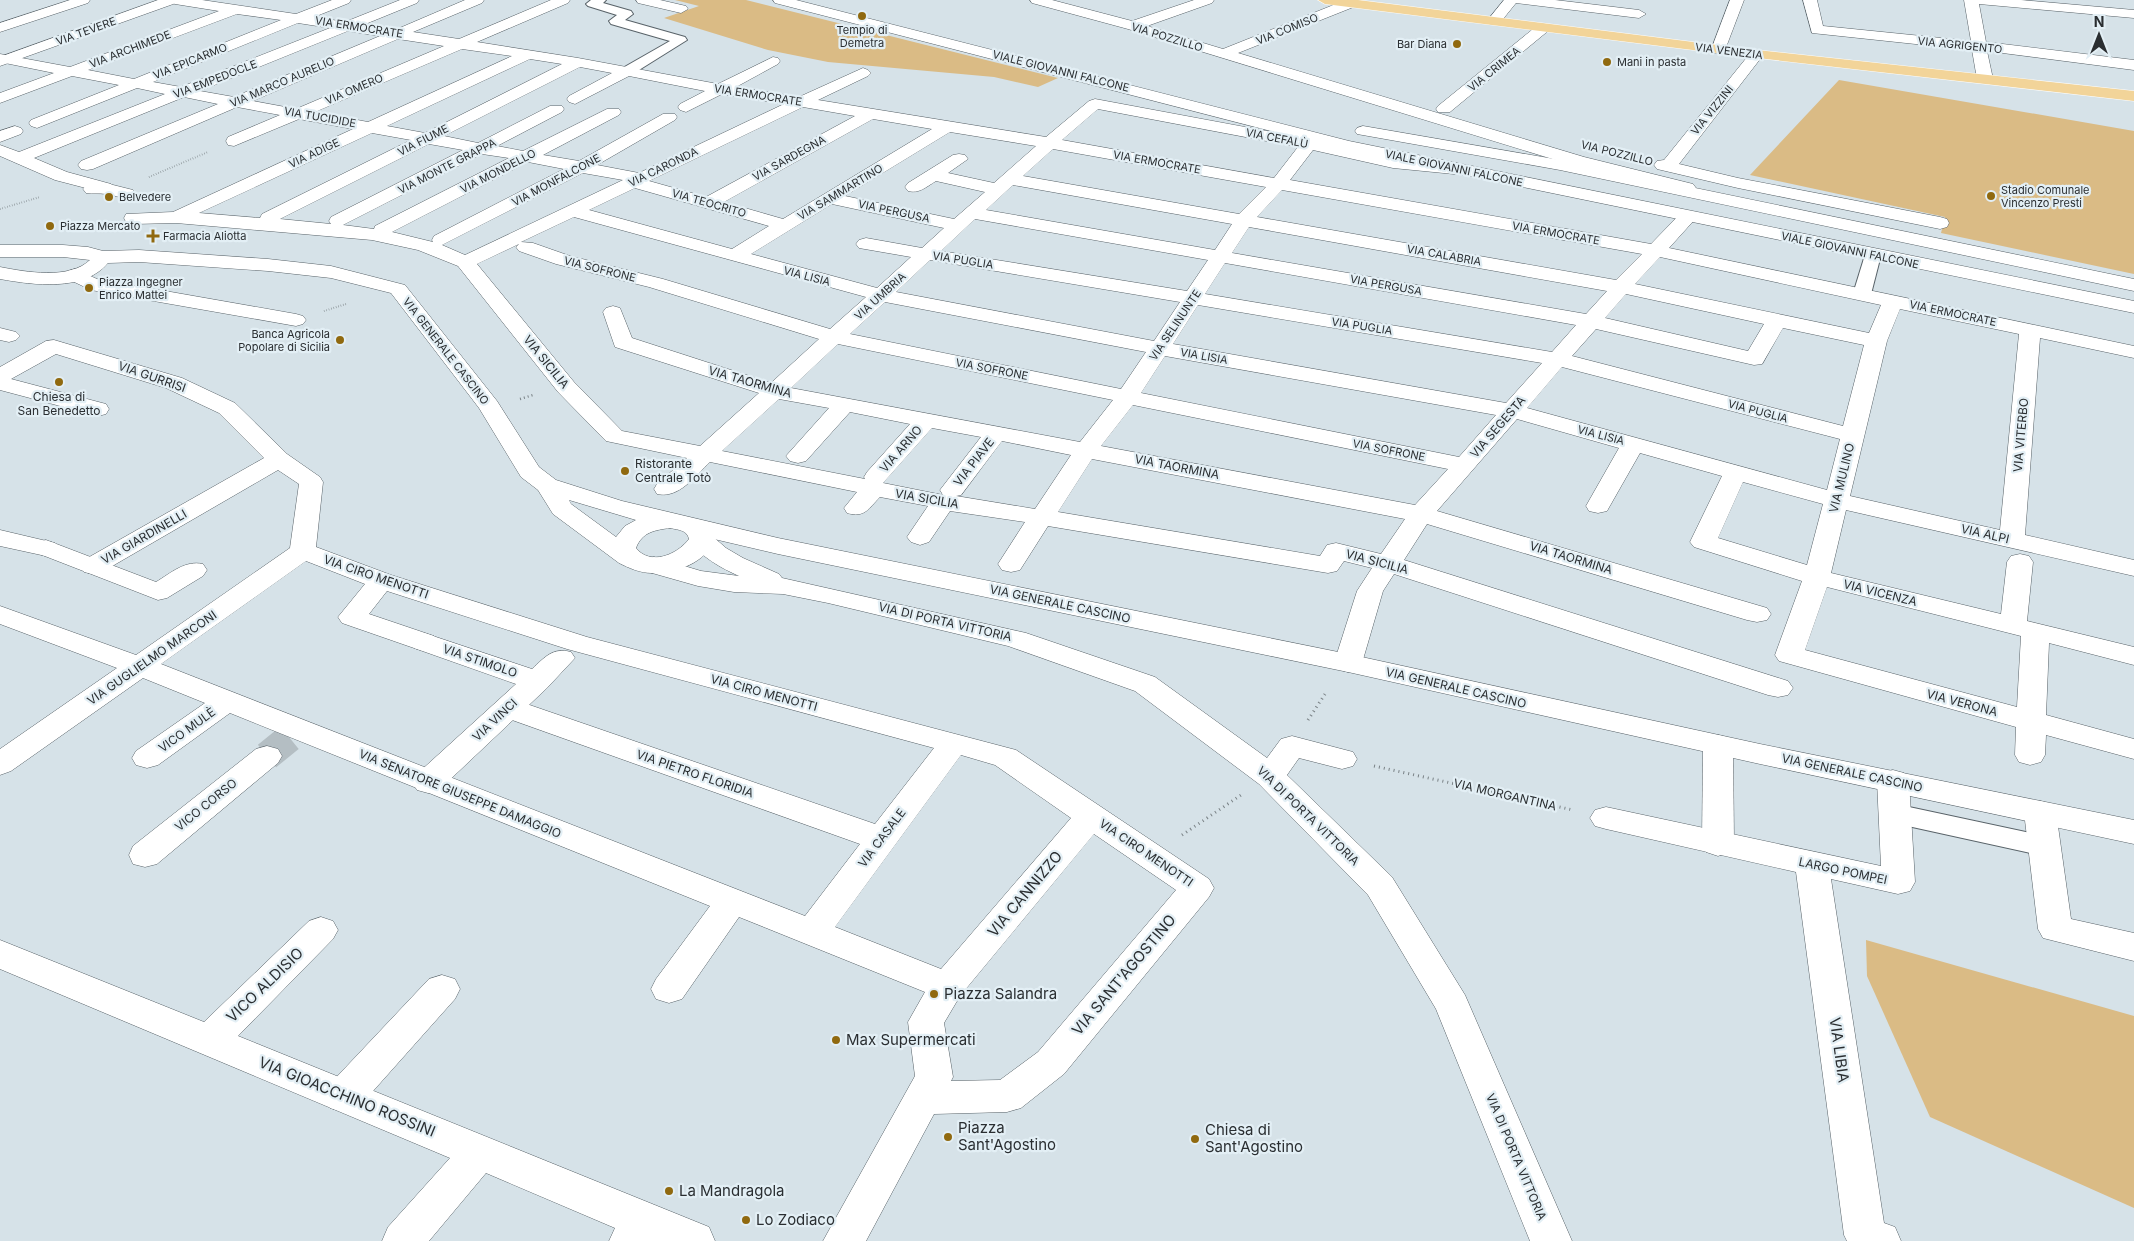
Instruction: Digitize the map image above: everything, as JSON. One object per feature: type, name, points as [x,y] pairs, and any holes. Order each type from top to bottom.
[{"type":"main road","name":"VIA VENEZIA","points":[[1324,0],[1718,50],[2134,96]]},
{"type":"street","points":[[0,28],[83,0]]},
{"type":"street","name":"VIA TEVERE","points":[[2,58],[150,0]]},
{"type":"street","name":"VIA TEVERE","points":[[2,58],[171,0]]},
{"type":"street","name":"VIA ERMOCRATE","points":[[175,0],[578,62],[720,89],[1279,183],[1657,251],[2134,352]]},
{"type":"street","name":"VIA ARCHIMEDE","points":[[0,98],[261,0]]},
{"type":"street","name":"VIA EPICARMO","points":[[37,123],[344,0]]},
{"type":"street","name":"VIA EMPEDOCLE","points":[[19,158],[412,0]]},
{"type":"street","name":"VIA MARCO AURELIO","points":[[87,165],[477,0]]},
{"type":"street","name":"VIA OMERO","points":[[234,141],[563,0]]},
{"type":"street","points":[[642,0],[681,9]]},
{"type":"street","name":"VIALE GIOVANNI FALCONE","points":[[780,0],[1111,76]]},
{"type":"street","name":"VIALE GIOVANNI FALCONE","points":[[831,0],[1111,76],[1348,146],[2134,307]]},
{"type":"street","name":"VIA POZZILLO","points":[[1037,0],[1133,26],[1578,161],[1732,201]]},
{"type":"street","points":[[1133,26],[1207,0]]},
{"type":"street","points":[[1494,21],[1511,0]]},
{"type":"street","points":[[1521,0],[1639,14]]},
{"type":"street","points":[[1718,50],[1737,0]]},
{"type":"street","name":"VIA AGRIGENTO","points":[[1810,0],[1817,30],[1980,46],[2134,65]]},
{"type":"street","points":[[1985,79],[1972,0],[2062,4],[2134,14]]},
{"type":"street","name":"VIA COMISO","points":[[1223,54],[1351,3]]},
{"type":"street","name":"VIA CRIMEA","points":[[1444,109],[1543,28]]},
{"type":"street","name":"VIA ADIGE","points":[[180,215],[529,54]]},
{"type":"street","name":"VIA VIZZINI","points":[[1668,166],[1757,54]]},
{"type":"street","name":"VIA TUCIDIDE","points":[[2,58],[484,147],[636,180]]},
{"type":"street","points":[[686,108],[773,61]]},
{"type":"street","name":"VIA FIUME","points":[[269,218],[578,62]]},
{"type":"street","points":[[575,99],[626,72]]},
{"type":"street","name":"VIA CARONDA","points":[[464,262],[863,73]]},
{"type":"street","name":"VIALE GIOVANNI FALCONE","points":[[1132,74],[1258,105]]},
{"type":"street","name":"VIA POZZILLO","points":[[1295,75],[1444,109],[1565,140]]},
{"type":"street","name":"VIA CEFALÙ","points":[[1095,104],[1309,144],[1394,163],[1460,169]]},
{"type":"street","name":"VIA UMBRIA","points":[[666,489],[1049,143],[1095,104]]},
{"type":"street","name":"VIA MONTE GRAPPA","points":[[338,221],[556,109]]},
{"type":"street","name":"VIA MONDELLO","points":[[382,230],[613,112]]},
{"type":"street","name":"VIA SARDEGNA","points":[[709,203],[870,114]]},
{"type":"street","name":"VIA MONFALCONE","points":[[441,240],[581,167],[669,117]]},
{"type":"street","name":"VIALE GIOVANNI FALCONE","points":[[1344,126],[1560,165],[2134,285]]},
{"type":"street","name":"VIA SAMMARTINO","points":[[734,256],[946,127]]},
{"type":"street","name":"VIA SELINUNTE","points":[[1011,564],[1086,450],[1127,397],[1245,219],[1279,183],[1309,144]]},
{"type":"street","points":[[0,150],[61,176],[111,190]]},
{"type":"street","points":[[914,187],[960,159]]},
{"type":"street","name":"VIA POZZILLO","points":[[1649,161],[1738,183],[1940,223]]},
{"type":"street","name":"VIA CALABRIA","points":[[932,175],[1245,219],[1621,287],[1876,341]]},
{"type":"street","name":"VIA TEOCRITO","points":[[636,180],[785,225]]},
{"type":"street","name":"VIA PERGUSA","points":[[830,198],[1220,256],[1590,321],[1754,359],[1777,320]]},
{"type":"street","name":"VIA LISIA","points":[[571,211],[881,295],[1160,348],[1512,411],[1836,500]]},
{"type":"street","name":"VIA SEGESTA","points":[[1348,663],[1370,591],[1421,514],[1590,321],[1688,217]]},
{"type":"street","name":"VIA SICILIA","points":[[133,218],[195,219],[372,234],[424,245],[464,262],[566,387],[614,436],[703,455],[875,483],[1328,565],[1336,551],[1389,564],[1778,688]]},
{"type":"street","name":"VIA PUGLIA","points":[[866,244],[1558,359],[1852,435]]},
{"type":"street","name":"VIA SOFRONE","points":[[526,247],[563,260],[656,283],[833,337],[1464,465]]},
{"type":"street","name":"VIA GENERALE CASCINO","points":[[1,260],[33,252],[81,252],[102,257],[139,256],[276,266],[331,272],[398,289],[489,406],[530,472],[547,485]]},
{"type":"street","points":[[1,260],[19,278],[42,278],[76,275],[94,266],[102,257]]},
{"type":"street","points":[[76,275],[91,284],[296,320]]},
{"type":"street","name":"VIA MULINO","points":[[1790,655],[1817,577],[1876,341],[1893,300]]},
{"type":"street","name":"VIA TAORMINA","points":[[613,312],[623,342],[774,391],[1421,514],[1757,614]]},
{"type":"street","name":"VIA VITERBO","points":[[2030,329],[2016,551],[2032,722],[2030,755]]},
{"type":"street","name":"VIA GURRISI","points":[[0,376],[54,346],[174,383],[227,408],[278,459],[311,482],[303,552]]},
{"type":"street","points":[[0,383],[98,409]]},
{"type":"street","points":[[798,456],[844,405]]},
{"type":"street","name":"VIA ARNO","points":[[856,508],[926,420]]},
{"type":"street","name":"VIA PIAVE","points":[[920,537],[948,496],[996,434]]},
{"type":"street","points":[[1598,506],[1633,444]]},
{"type":"street","name":"VIA GIARDINELLI","points":[[0,538],[46,548],[93,566],[278,459]]},
{"type":"street","name":"VIA VICENZA","points":[[1736,472],[1703,542],[1817,577],[2134,656]]},
{"type":"street","points":[[547,485],[614,507],[694,539],[778,546]]},
{"type":"street","points":[[547,485],[562,509],[639,563],[654,565],[698,578],[734,584],[783,586]]},
{"type":"street","name":"VIA ALPI","points":[[1836,500],[2016,551],[2134,568]]},
{"type":"street","points":[[628,557],[623,549],[626,540],[634,531],[647,524],[663,521],[727,560],[783,586]]},
{"type":"street","points":[[654,565],[670,563],[694,539],[778,546]]},
{"type":"street","name":"VIA GENERALE CASCINO","points":[[778,546],[1348,663],[1718,745],[2134,832]]},
{"type":"street","name":"VIA CIRO MENOTTI","points":[[303,552],[382,581],[577,644],[1005,757],[1197,888]]},
{"type":"street","name":"VIA GUGLIELMO MARCONI","points":[[0,764],[303,552]]},
{"type":"street","points":[[93,566],[158,592],[194,570]]},
{"type":"street","name":"VIA STIMOLO","points":[[382,581],[352,617],[537,681]]},
{"type":"street","name":"VIA DI PORTA VITTORIA","points":[[783,586],[1016,639],[1145,684],[1270,776],[1380,886],[1452,1005],[1550,1241]]},
{"type":"street","name":"VIA SENATORE GIUSEPPE DAMAGGIO","points":[[0,614],[140,666],[227,701],[296,732],[812,932],[942,978]]},
{"type":"street","name":"VIA VERONA","points":[[1790,655],[2134,749]]},
{"type":"street","name":"VIA VINCI","points":[[428,782],[562,658]]},
{"type":"street","name":"VICO MULÈ","points":[[147,758],[227,701]]},
{"type":"street","name":"VIA PIETRO FLORIDIA","points":[[508,708],[882,839]]},
{"type":"street","name":"VIA CASALE","points":[[812,932],[953,744]]},
{"type":"street","points":[[1606,818],[1718,844],[1718,745]]},
{"type":"street","points":[[1270,776],[1292,746],[1342,759]]},
{"type":"street","name":"VICO CORSO","points":[[145,855],[267,756]]},
{"type":"street","name":"LARGO POMPEI","points":[[1718,844],[1898,882],[1893,781]]},
{"type":"street","points":[[2040,812],[2055,929],[2134,947]]},
{"type":"street","name":"VIA CANNIZZO","points":[[942,978],[1091,816]]},
{"type":"street","name":"VIA LIBIA","points":[[1812,865],[1872,1238]]},
{"type":"street","name":"VIA SANT'AGOSTINO","points":[[922,1098],[1007,1096],[1051,1063],[1197,888]]},
{"type":"street","points":[[669,989],[732,901]]},
{"type":"street","name":"VICO ALDISIO","points":[[209,1041],[322,930]]},
{"type":"street","name":"VIA GIOACCHINO ROSSINI","points":[[0,954],[480,1152],[637,1231],[694,1241]]},
{"type":"street","points":[[844,1241],[934,1077],[926,1022],[942,978]]},
{"type":"street","points":[[344,1096],[442,989]]},
{"type":"street","points":[[403,1241],[480,1152]]},
{"type":"lane","points":[[600,0],[592,4],[627,14],[615,21],[681,40],[626,72]]},
{"type":"lane","points":[[1862,294],[1873,255]]},
{"type":"lane","points":[[1895,814],[2044,846]]},
{"type":"path","points":[[111,190],[234,141]]},
{"type":"path","points":[[489,406],[566,387]]},
{"type":"path","name":"VIA MORGANTINA","points":[[1342,759],[1606,818]]},
{"type":"path","points":[[1150,856],[1270,776]]},
{"type":"shaded area","points":[[675,0],[746,0],[1058,78],[1038,87],[994,77],[828,62],[768,50],[664,18],[699,6]]},
{"type":"shaded area","name":"Stadio Comunale Vincenzo Presti","points":[[1839,80],[2134,131],[2134,274],[1941,233],[1945,217],[1750,175]]},
{"type":"shaded area","points":[[1866,940],[2134,1016],[2134,1208],[1930,1117],[1867,976]]},
{"type":"tunnel","points":[[267,756],[293,735]]},
{"type":"place","name":"Tempio di Demetra","points":[[862,16]]},
{"type":"place","name":"Bar Diana","points":[[1457,44]]},
{"type":"place","name":"Mani in pasta","points":[[1607,62]]},
{"type":"place","name":"Stadio Comunale Vincenzo Presti","points":[[1991,196]]},
{"type":"place","name":"Belvedere","points":[[109,197]]},
{"type":"place","name":"Piazza Mercato","points":[[50,226]]},
{"type":"place","name":"Farmacia Aliotta","points":[[153,236]]},
{"type":"place","name":"Piazza Ingegner Enrico Mattei","points":[[89,288]]},
{"type":"place","name":"Banca Agricola Popolare di Sicilia","points":[[340,340]]},
{"type":"place","name":"Chiesa di San Benedetto","points":[[59,382]]},
{"type":"place","name":"Ristorante Centrale Totò","points":[[625,471]]},
{"type":"place","name":"Piazza Salandra","points":[[934,994]]},
{"type":"place","name":"Max Supermercati","points":[[836,1040]]},
{"type":"place","name":"Piazza Sant'Agostino","points":[[948,1137]]},
{"type":"place","name":"Chiesa di Sant'Agostino","points":[[1195,1139]]},
{"type":"place","name":"La Mandragola","points":[[669,1191]]},
{"type":"place","name":"Lo Zodiaco","points":[[746,1220]]}]
